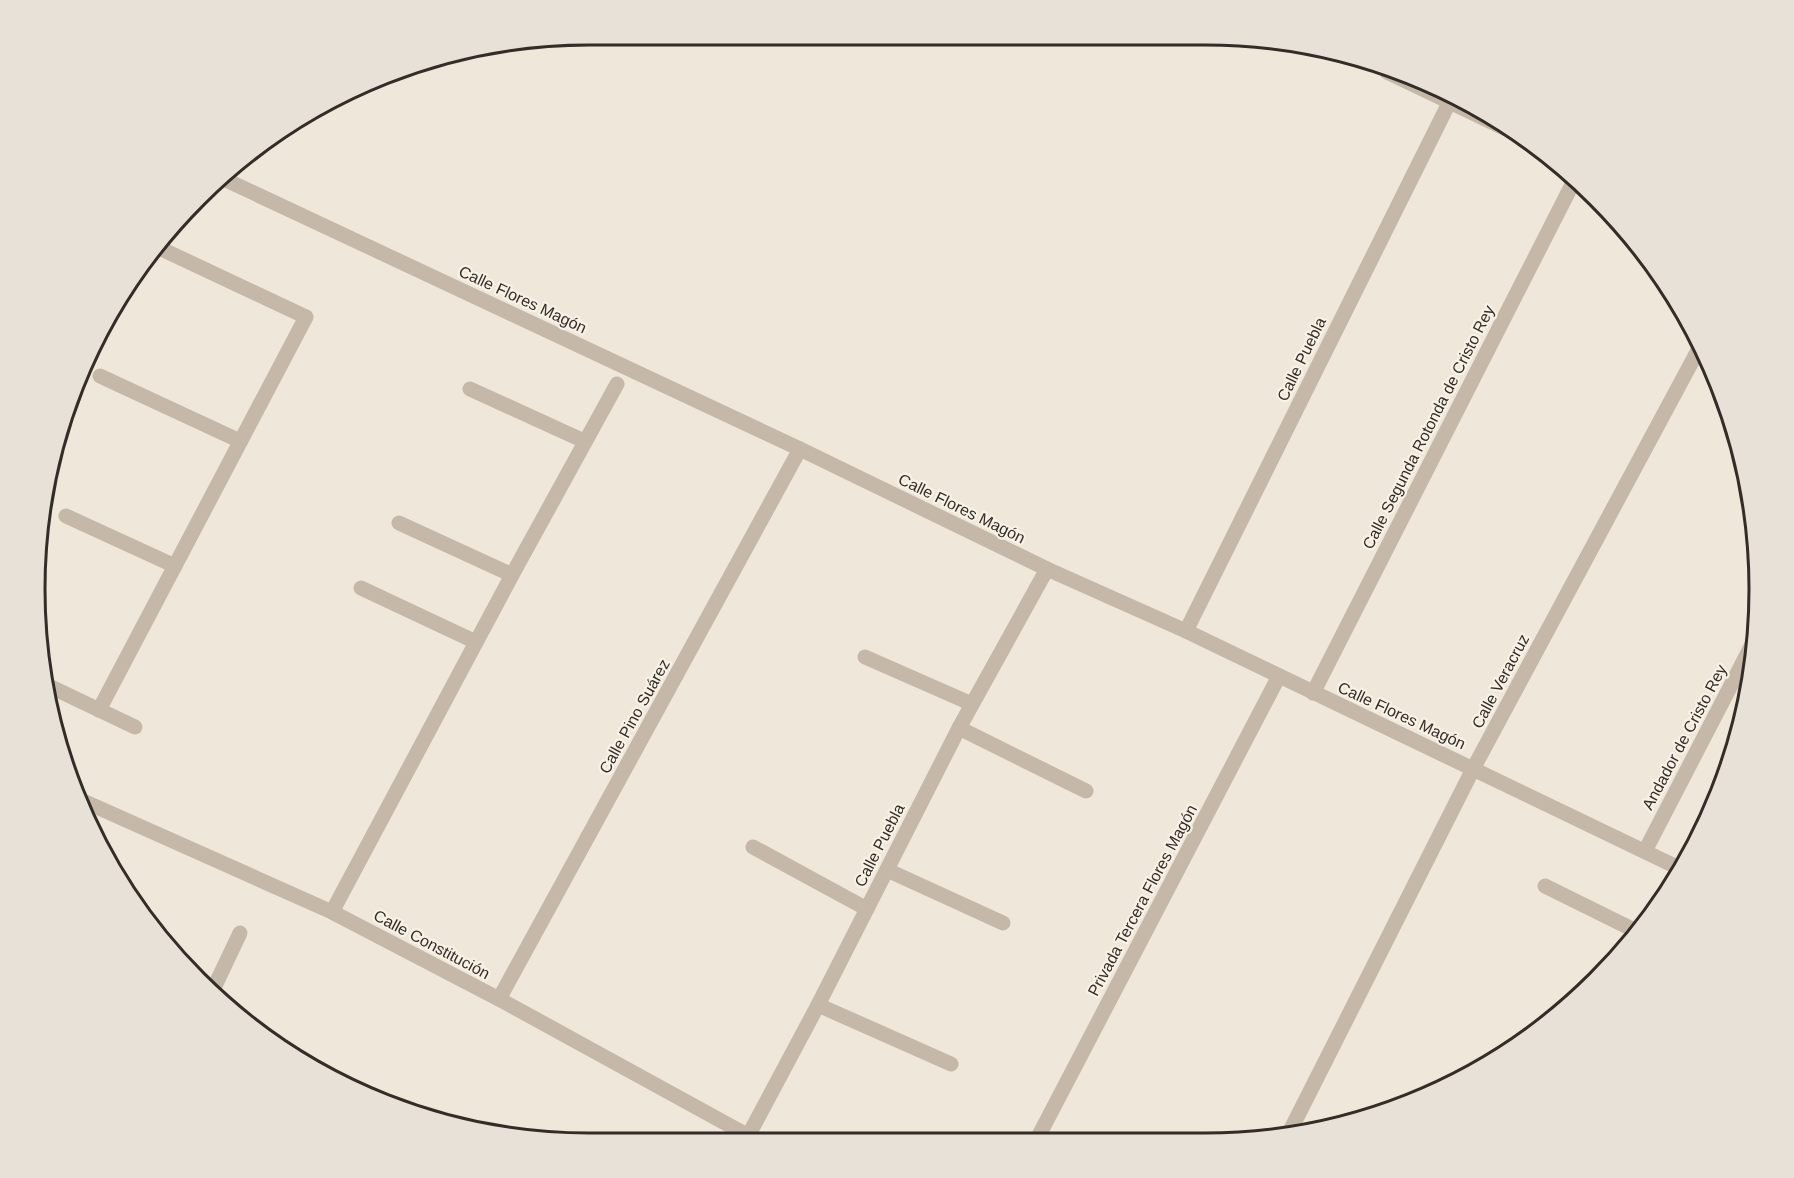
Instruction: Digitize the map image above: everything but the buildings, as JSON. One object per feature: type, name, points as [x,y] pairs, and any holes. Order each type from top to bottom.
[{"type":"street","name":"Calle Puebla","points":[[1186,632],[1449,103]]},
{"type":"street","name":"Calle Flores Magón","points":[[228,182],[800,449],[1047,569],[1186,632],[1673,865]]},
{"type":"street","name":"Calle Segunda Rotonda de Cristo Rey","points":[[1313,693],[1571,187]]},
{"type":"street","points":[[99,710],[306,317],[164,250]]},
{"type":"street","name":"Calle Veracruz","points":[[1293,1126],[1473,769],[1696,355]]},
{"type":"street","points":[[100,376],[240,441]]},
{"type":"street","points":[[332,912],[584,441],[617,384]]},
{"type":"street","points":[[470,388],[584,441]]},
{"type":"street","name":"Calle Pino Suárez","points":[[499,999],[800,449]]},
{"type":"street","points":[[66,516],[175,566]]},
{"type":"street","points":[[399,523],[512,575]]},
{"type":"street","name":"Calle Puebla","points":[[753,1133],[959,728],[1047,569]]},
{"type":"street","points":[[361,588],[476,642]]},
{"type":"street","points":[[865,657],[972,704]]},
{"type":"street","name":"Andador de Cristo Rey","points":[[1645,851],[1744,660]]},
{"type":"street","name":"Privada Tercera Flores Magón","points":[[1040,1133],[1279,676]]},
{"type":"street","points":[[54,688],[135,728]]},
{"type":"street","points":[[959,728],[1086,791]]},
{"type":"street","name":"Calle Constitución","points":[[89,804],[332,912],[499,999],[741,1133]]},
{"type":"street","points":[[753,847],[867,909]]},
{"type":"street","points":[[887,870],[1003,923]]},
{"type":"street","points":[[1545,885],[1630,928]]},
{"type":"street","points":[[216,985],[240,933]]},
{"type":"street","points":[[818,1005],[951,1064]]}]
